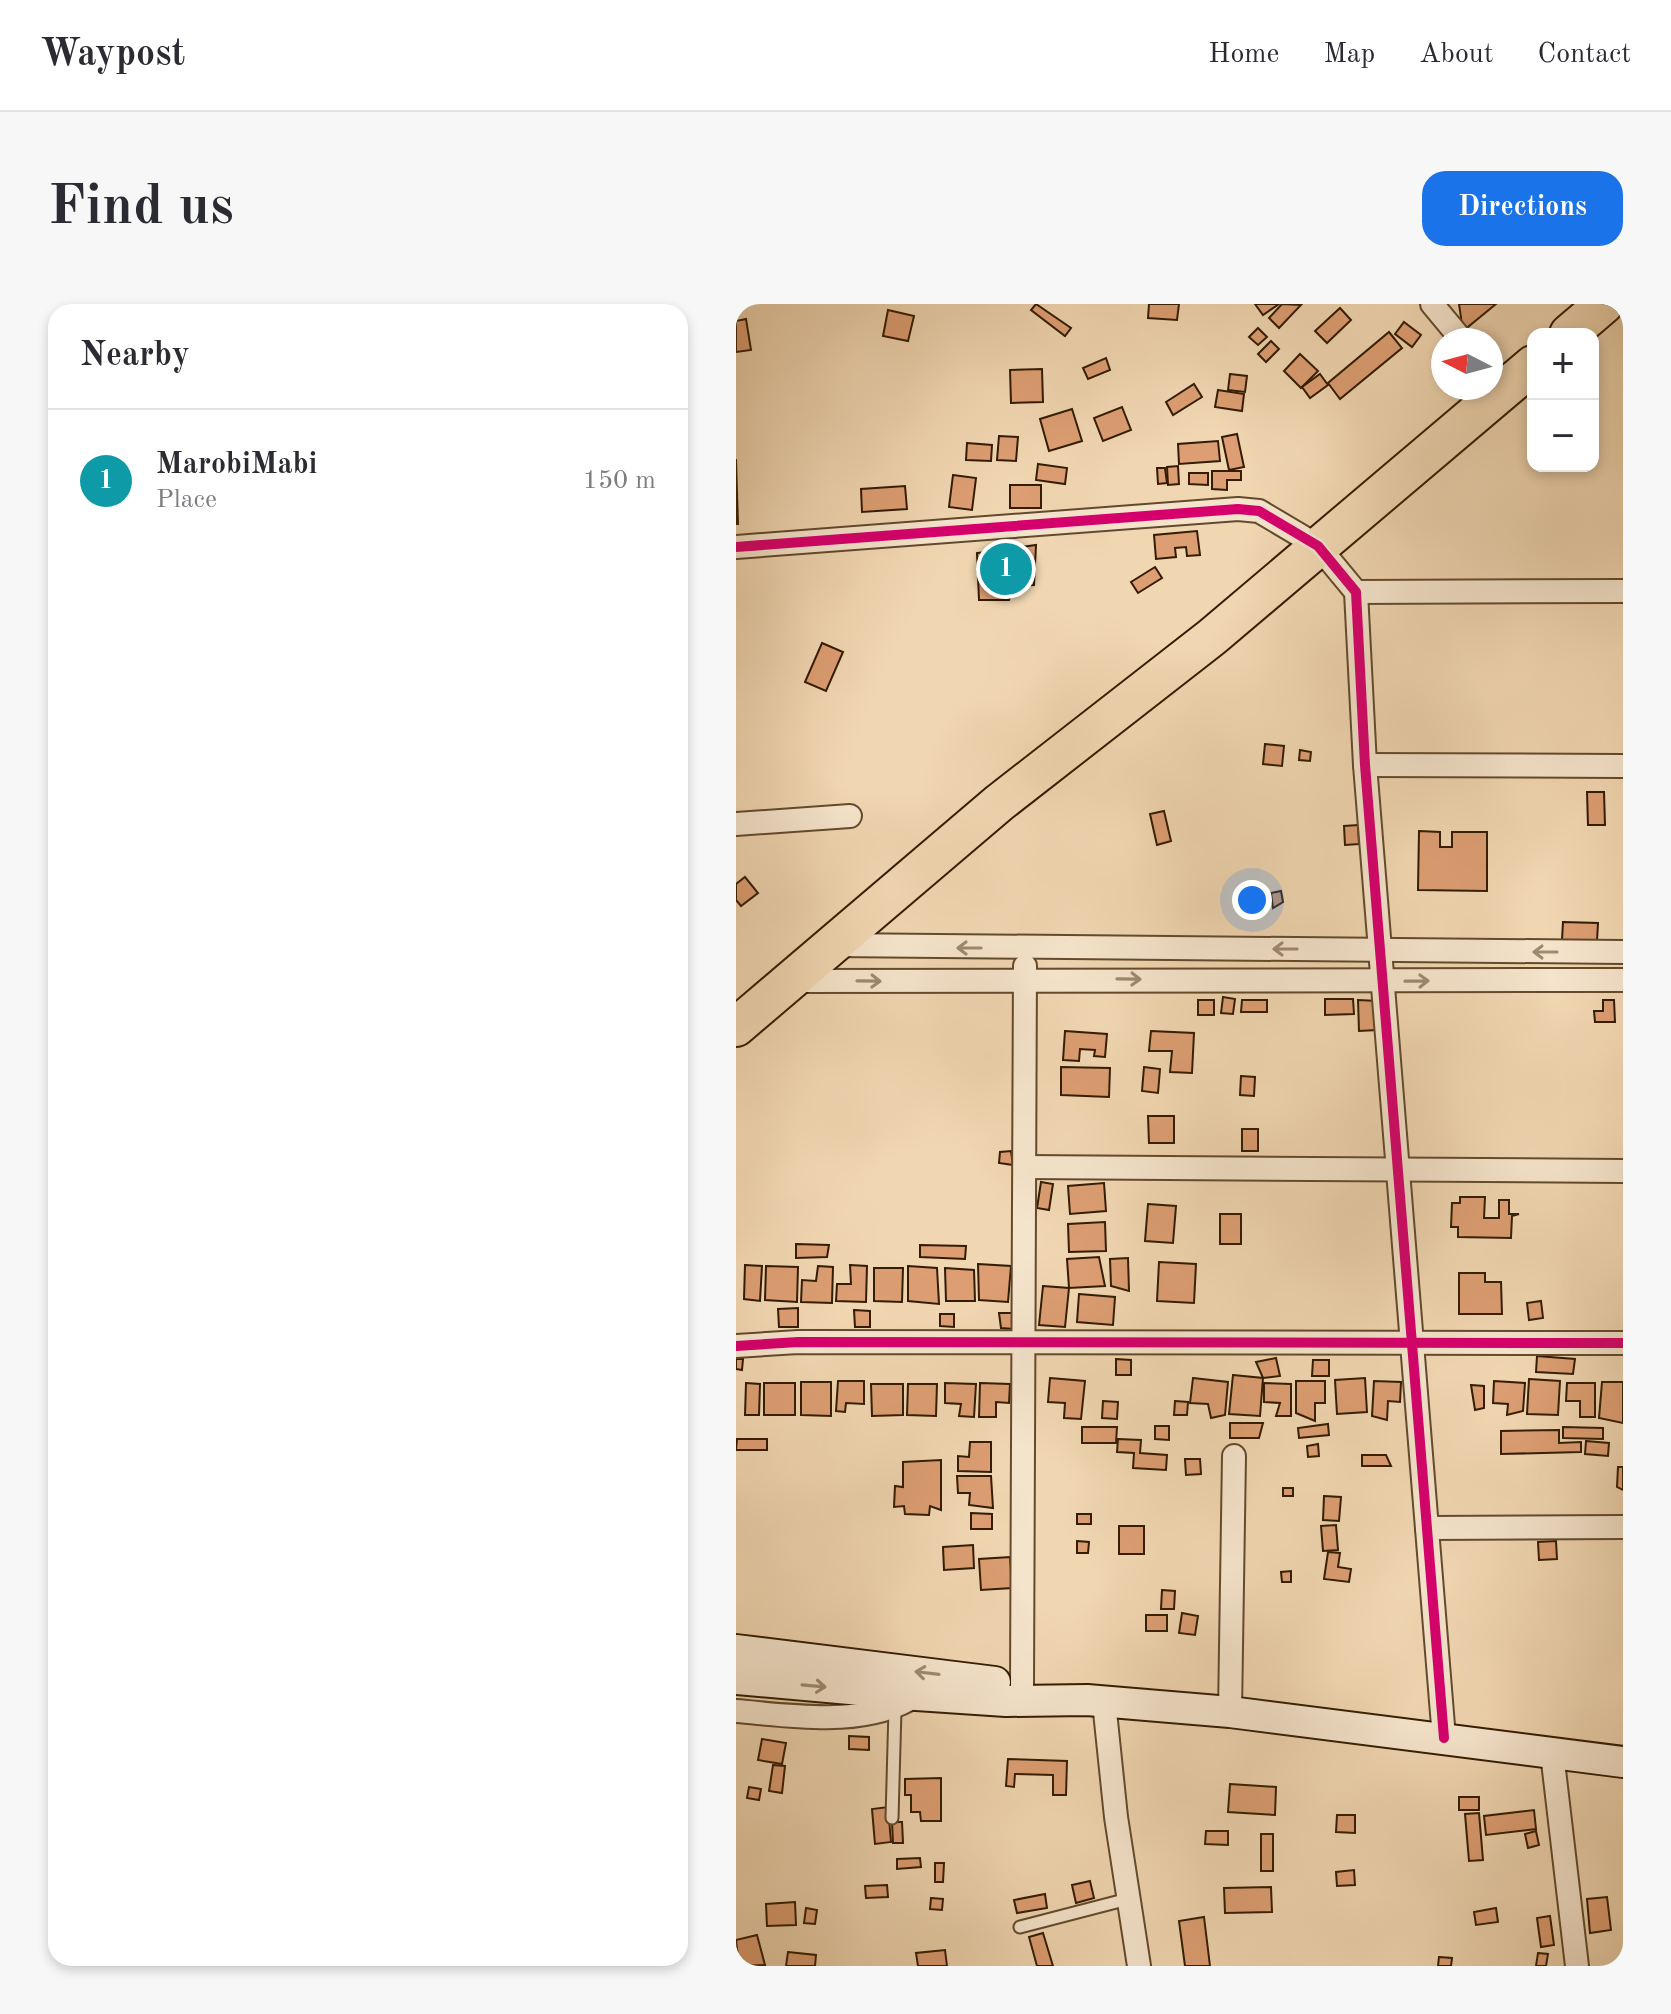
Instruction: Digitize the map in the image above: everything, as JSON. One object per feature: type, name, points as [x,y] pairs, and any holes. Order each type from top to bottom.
[{"type":"highway","points":[[1576,328],[1604,304]]},
{"type":"highway","points":[[1503,381],[1527,368]]},
{"type":"highway","points":[[736,1027],[999,803],[1212,637],[1479,400]]},
{"type":"main road","points":[[736,1650],[1022,1685],[1096,1701]]},
{"type":"main road","points":[[736,1679],[906,1702],[1096,1701],[1230,1712],[1623,1762]]},
{"type":"street","points":[[1432,304],[1452,328]]},
{"type":"street","points":[[736,547],[1238,509],[1259,511],[1318,546],[1356,592],[1365,765],[1444,1738]]},
{"type":"street","points":[[1356,592],[1623,591]]},
{"type":"street","points":[[1365,765],[1623,766]]},
{"type":"street","points":[[736,824],[850,816]]},
{"type":"street","points":[[833,945],[1623,952]]},
{"type":"street","points":[[1022,1685],[1026,948]]},
{"type":"street","points":[[791,981],[1025,978],[1384,982],[1623,980]]},
{"type":"street","points":[[1025,1167],[1398,1172],[1623,1171]]},
{"type":"street","points":[[736,1346],[798,1342],[1623,1343]]},
{"type":"street","points":[[1230,1712],[1234,1456]]},
{"type":"street","points":[[1427,1528],[1623,1527]]},
{"type":"street","points":[[1096,1701],[1139,1966]]},
{"type":"street","points":[[736,1711],[793,1716],[857,1715],[906,1702]]},
{"type":"street","points":[[1552,1753],[1577,1966]]},
{"type":"lane","points":[[892,1818],[906,1702]]},
{"type":"lane","points":[[1020,1927],[1128,1899]]},
{"type":"building","points":[[1036,304],[1071,328],[1065,336],[1031,310]]},
{"type":"building","points":[[1149,304],[1179,304],[1177,320],[1148,318]]},
{"type":"building","points":[[1255,304],[1279,304],[1263,315]]},
{"type":"building","points":[[1282,304],[1301,305],[1279,328],[1269,318]]},
{"type":"building","points":[[1459,304],[1496,304],[1467,328],[1463,328]]},
{"type":"building","points":[[1340,308],[1351,320],[1327,343],[1315,331]]},
{"type":"building","points":[[888,310],[914,316],[908,341],[883,336]]},
{"type":"building","points":[[746,319],[751,350],[736,352],[736,321]]},
{"type":"building","points":[[1404,322],[1421,335],[1412,347],[1395,334]]},
{"type":"building","points":[[1258,328],[1267,337],[1258,345],[1249,337]]},
{"type":"building","points":[[1389,332],[1402,348],[1340,399],[1328,383]]},
{"type":"building","points":[[1271,341],[1279,349],[1266,362],[1258,354]]},
{"type":"building","points":[[1300,354],[1318,371],[1301,388],[1284,371]]},
{"type":"building","points":[[1106,358],[1110,370],[1088,379],[1083,368]]},
{"type":"building","points":[[1042,369],[1043,402],[1011,403],[1010,370]]},
{"type":"building","points":[[1230,374],[1247,376],[1245,392],[1228,390]]},
{"type":"building","points":[[1320,374],[1328,385],[1310,398],[1302,387]]},
{"type":"building","points":[[1194,384],[1202,397],[1173,415],[1166,402]]},
{"type":"building","points":[[1218,390],[1244,394],[1242,411],[1215,407]]},
{"type":"building","points":[[1122,407],[1131,430],[1103,441],[1094,418]]},
{"type":"building","points":[[1072,409],[1082,441],[1049,451],[1040,419]]},
{"type":"building","points":[[1237,434],[1244,467],[1229,470],[1222,437]]},
{"type":"building","points":[[999,436],[1018,437],[1016,461],[997,460]]},
{"type":"building","points":[[1218,441],[1220,461],[1179,464],[1178,444]]},
{"type":"building","points":[[967,443],[992,445],[991,461],[966,460]]},
{"type":"building","points":[[736,459],[738,524],[736,524]]},
{"type":"building","points":[[1038,464],[1067,468],[1065,484],[1036,480]]},
{"type":"building","points":[[1178,466],[1179,484],[1168,485],[1167,467]]},
{"type":"building","points":[[1157,468],[1165,468],[1167,483],[1158,484]]},
{"type":"building","points":[[1212,471],[1241,471],[1241,480],[1227,480],[1227,490],[1212,489]]},
{"type":"building","points":[[1189,473],[1208,473],[1208,485],[1189,484]]},
{"type":"building","points":[[953,475],[976,478],[972,510],[949,507]]},
{"type":"building","points":[[1010,485],[1041,485],[1041,508],[1010,508]]},
{"type":"building","points":[[905,486],[907,509],[862,512],[861,489]]},
{"type":"building","points":[[1197,531],[1200,555],[1187,556],[1186,547],[1175,548],[1176,557],[1156,559],[1154,535]]},
{"type":"building","points":[[1036,545],[1034,585],[1013,586],[1009,600],[979,600],[977,553]]},
{"type":"building","points":[[1155,567],[1162,578],[1138,593],[1131,582]]},
{"type":"building","points":[[822,643],[843,652],[826,691],[805,682]]},
{"type":"building","points":[[1265,744],[1284,746],[1282,766],[1263,764]]},
{"type":"building","points":[[1300,750],[1311,752],[1310,761],[1299,760]]},
{"type":"building","points":[[1587,792],[1604,792],[1605,825],[1588,825]]},
{"type":"building","points":[[1164,811],[1171,841],[1157,845],[1150,814]]},
{"type":"building","points":[[1358,825],[1359,844],[1345,845],[1344,826]]},
{"type":"building","points":[[1419,831],[1440,832],[1440,847],[1452,847],[1452,832],[1487,832],[1487,891],[1418,890]]},
{"type":"building","points":[[745,877],[758,893],[741,906],[736,900],[736,884]]},
{"type":"building","points":[[1281,891],[1283,902],[1273,908],[1271,893]]},
{"type":"building","points":[[1563,922],[1598,923],[1597,941],[1562,940]]},
{"type":"building","points":[[1223,997],[1235,999],[1233,1014],[1221,1013]]},
{"type":"building","points":[[1325,999],[1353,999],[1354,1014],[1325,1015]]},
{"type":"building","points":[[1198,1000],[1214,1000],[1214,1015],[1198,1015]]},
{"type":"building","points":[[1242,1000],[1267,1000],[1267,1012],[1241,1012]]},
{"type":"building","points":[[1358,1000],[1378,1001],[1377,1030],[1359,1031]]},
{"type":"building","points":[[1603,1000],[1614,1000],[1615,1022],[1595,1022],[1594,1011],[1603,1011]]},
{"type":"building","points":[[1065,1031],[1107,1034],[1105,1057],[1094,1056],[1095,1050],[1080,1049],[1079,1061],[1063,1060]]},
{"type":"building","points":[[1151,1031],[1194,1033],[1192,1073],[1170,1072],[1172,1051],[1149,1051]]},
{"type":"building","points":[[1061,1067],[1110,1068],[1109,1097],[1061,1095]]},
{"type":"building","points":[[1144,1067],[1160,1069],[1158,1093],[1142,1091]]},
{"type":"building","points":[[1241,1076],[1255,1077],[1254,1096],[1240,1095]]},
{"type":"building","points":[[1148,1116],[1174,1116],[1174,1143],[1149,1143]]},
{"type":"building","points":[[1242,1129],[1258,1129],[1258,1151],[1242,1151]]},
{"type":"building","points":[[1011,1151],[1013,1165],[999,1163],[1000,1152]]},
{"type":"building","points":[[1041,1182],[1053,1184],[1049,1210],[1037,1208]]},
{"type":"building","points":[[1104,1183],[1106,1211],[1070,1214],[1068,1186]]},
{"type":"building","points":[[1460,1197],[1485,1197],[1484,1218],[1499,1218],[1499,1200],[1509,1200],[1509,1214],[1519,1214],[1512,1216],[1511,1238],[1458,1237],[1458,1227],[1451,1227],[1452,1203],[1460,1203]]},
{"type":"building","points":[[1148,1204],[1176,1206],[1173,1243],[1145,1241]]},
{"type":"building","points":[[1220,1214],[1241,1214],[1241,1244],[1220,1244]]},
{"type":"building","points":[[1105,1222],[1106,1251],[1069,1252],[1068,1224]]},
{"type":"building","points":[[796,1244],[829,1245],[827,1257],[796,1258]]},
{"type":"building","points":[[920,1245],[966,1246],[965,1259],[920,1257]]},
{"type":"building","points":[[1099,1257],[1105,1286],[1069,1288],[1067,1259]]},
{"type":"building","points":[[1128,1258],[1129,1291],[1111,1286],[1110,1259]]},
{"type":"building","points":[[1159,1262],[1196,1264],[1194,1303],[1157,1301]]},
{"type":"building","points":[[978,1264],[1011,1266],[1008,1302],[979,1300]]},
{"type":"building","points":[[745,1265],[762,1266],[760,1301],[744,1299]]},
{"type":"building","points":[[850,1265],[867,1266],[866,1302],[836,1301],[837,1284],[851,1284]]},
{"type":"building","points":[[766,1266],[798,1267],[797,1302],[765,1300]]},
{"type":"building","points":[[818,1266],[833,1267],[832,1303],[801,1302],[802,1280],[816,1281]]},
{"type":"building","points":[[908,1266],[937,1268],[939,1304],[908,1301]]},
{"type":"building","points":[[874,1268],[903,1268],[902,1302],[874,1301]]},
{"type":"building","points":[[945,1268],[974,1270],[975,1301],[946,1301]]},
{"type":"building","points":[[1459,1273],[1485,1273],[1485,1282],[1501,1282],[1502,1314],[1459,1314]]},
{"type":"building","points":[[1043,1286],[1069,1288],[1065,1327],[1039,1325]]},
{"type":"building","points":[[1079,1294],[1115,1297],[1113,1325],[1077,1322]]},
{"type":"building","points":[[1541,1301],[1543,1318],[1529,1320],[1527,1303]]},
{"type":"building","points":[[798,1308],[798,1327],[779,1327],[778,1309]]},
{"type":"building","points":[[854,1310],[870,1311],[870,1327],[855,1327]]},
{"type":"building","points":[[999,1313],[1012,1313],[1013,1329],[1001,1328]]},
{"type":"building","points":[[940,1314],[954,1314],[954,1327],[940,1326]]},
{"type":"building","points":[[1537,1356],[1575,1359],[1573,1374],[1536,1372]]},
{"type":"building","points":[[1276,1358],[1280,1376],[1263,1378],[1256,1362]]},
{"type":"building","points":[[736,1359],[743,1359],[742,1370],[736,1369]]},
{"type":"building","points":[[1116,1359],[1131,1360],[1131,1375],[1116,1375]]},
{"type":"building","points":[[1313,1360],[1329,1360],[1329,1376],[1312,1376]]},
{"type":"building","points":[[1233,1375],[1263,1378],[1260,1416],[1229,1414]]},
{"type":"building","points":[[1050,1378],[1085,1381],[1081,1419],[1064,1418],[1065,1403],[1048,1402]]},
{"type":"building","points":[[1193,1378],[1228,1382],[1225,1415],[1211,1418],[1208,1404],[1190,1403]]},
{"type":"building","points":[[1365,1378],[1367,1412],[1337,1414],[1335,1380]]},
{"type":"building","points":[[1529,1379],[1560,1381],[1558,1415],[1527,1414]]},
{"type":"building","points":[[838,1381],[864,1381],[864,1404],[846,1403],[845,1412],[836,1411]]},
{"type":"building","points":[[1296,1381],[1325,1381],[1325,1403],[1315,1403],[1315,1421],[1296,1413]]},
{"type":"building","points":[[1374,1381],[1401,1382],[1400,1402],[1388,1401],[1387,1420],[1372,1416]]},
{"type":"building","points":[[1494,1381],[1525,1383],[1523,1411],[1507,1415],[1508,1404],[1493,1403]]},
{"type":"building","points":[[801,1382],[831,1382],[831,1416],[801,1415]]},
{"type":"building","points":[[1602,1382],[1623,1382],[1623,1423],[1599,1418]]},
{"type":"building","points":[[746,1383],[760,1384],[759,1415],[745,1415]]},
{"type":"building","points":[[764,1383],[795,1383],[795,1415],[764,1415]]},
{"type":"building","points":[[945,1383],[976,1384],[974,1417],[959,1416],[961,1404],[945,1403]]},
{"type":"building","points":[[980,1383],[1010,1384],[1009,1403],[996,1402],[996,1417],[979,1417]]},
{"type":"building","points":[[1264,1383],[1291,1384],[1291,1416],[1276,1416],[1280,1403],[1264,1402]]},
{"type":"building","points":[[1567,1383],[1595,1383],[1595,1417],[1580,1417],[1580,1401],[1566,1401]]},
{"type":"building","points":[[871,1384],[903,1384],[903,1415],[872,1416]]},
{"type":"building","points":[[908,1384],[937,1384],[936,1416],[907,1415]]},
{"type":"building","points":[[1471,1385],[1484,1386],[1484,1408],[1475,1410]]},
{"type":"building","points":[[1103,1401],[1118,1402],[1117,1419],[1102,1418]]},
{"type":"building","points":[[1175,1401],[1188,1402],[1187,1415],[1174,1415]]},
{"type":"building","points":[[1230,1423],[1263,1423],[1259,1438],[1230,1438]]},
{"type":"building","points":[[1328,1424],[1329,1435],[1299,1438],[1298,1428]]},
{"type":"building","points":[[1155,1426],[1169,1426],[1169,1440],[1155,1439]]},
{"type":"building","points":[[1082,1427],[1117,1427],[1116,1443],[1082,1443]]},
{"type":"building","points":[[1563,1427],[1603,1428],[1603,1439],[1563,1438]]},
{"type":"building","points":[[1559,1430],[1559,1443],[1581,1442],[1581,1452],[1501,1454],[1501,1431]]},
{"type":"building","points":[[737,1439],[767,1439],[767,1450],[736,1450]]},
{"type":"building","points":[[1118,1439],[1141,1440],[1140,1453],[1167,1455],[1166,1470],[1133,1468],[1134,1453],[1117,1452]]},
{"type":"building","points":[[1586,1441],[1609,1443],[1608,1456],[1585,1454]]},
{"type":"building","points":[[970,1442],[991,1442],[991,1472],[958,1471],[958,1456],[969,1457]]},
{"type":"building","points":[[1318,1444],[1319,1456],[1308,1457],[1307,1446]]},
{"type":"building","points":[[1362,1455],[1386,1455],[1391,1466],[1362,1466]]},
{"type":"building","points":[[1185,1459],[1200,1459],[1201,1474],[1186,1475]]},
{"type":"building","points":[[941,1460],[941,1510],[930,1506],[929,1515],[905,1514],[904,1506],[894,1507],[895,1486],[903,1487],[903,1462]]},
{"type":"building","points":[[1618,1467],[1623,1467],[1623,1490],[1617,1487]]},
{"type":"building","points":[[957,1476],[991,1476],[993,1508],[969,1505],[970,1493],[958,1493]]},
{"type":"building","points":[[1283,1488],[1293,1488],[1293,1496],[1283,1496]]},
{"type":"building","points":[[1324,1496],[1341,1497],[1339,1521],[1323,1520]]},
{"type":"building","points":[[971,1513],[992,1514],[992,1529],[971,1529]]},
{"type":"building","points":[[1077,1514],[1091,1514],[1091,1524],[1077,1524]]},
{"type":"building","points":[[1336,1525],[1338,1550],[1323,1551],[1321,1526]]},
{"type":"building","points":[[1119,1526],[1144,1526],[1144,1554],[1119,1554]]},
{"type":"building","points":[[1077,1541],[1089,1542],[1088,1553],[1077,1553]]},
{"type":"building","points":[[1556,1541],[1557,1559],[1539,1560],[1538,1542]]},
{"type":"building","points":[[973,1545],[974,1568],[944,1570],[943,1547]]},
{"type":"building","points":[[1328,1552],[1340,1553],[1338,1567],[1351,1569],[1349,1582],[1324,1579]]},
{"type":"building","points":[[1010,1557],[1012,1588],[981,1590],[979,1559]]},
{"type":"building","points":[[1291,1571],[1291,1582],[1282,1582],[1281,1572]]},
{"type":"building","points":[[1162,1590],[1175,1591],[1174,1609],[1161,1609]]},
{"type":"building","points":[[1182,1613],[1198,1616],[1195,1635],[1179,1633]]},
{"type":"building","points":[[1146,1615],[1167,1615],[1167,1631],[1146,1631]]},
{"type":"building","points":[[849,1736],[869,1737],[869,1750],[849,1749]]},
{"type":"building","points":[[762,1739],[786,1743],[782,1764],[758,1760]]},
{"type":"building","points":[[1008,1759],[1067,1761],[1066,1795],[1053,1795],[1053,1775],[1015,1774],[1014,1787],[1006,1786]]},
{"type":"building","points":[[773,1765],[785,1766],[782,1793],[769,1791]]},
{"type":"building","points":[[941,1778],[941,1821],[921,1821],[920,1812],[911,1812],[911,1795],[905,1795],[905,1779]]},
{"type":"building","points":[[1230,1784],[1276,1787],[1275,1815],[1228,1812]]},
{"type":"building","points":[[749,1787],[761,1789],[759,1800],[747,1798]]},
{"type":"building","points":[[1459,1797],[1479,1797],[1479,1810],[1459,1810]]},
{"type":"building","points":[[888,1807],[891,1842],[875,1844],[872,1809]]},
{"type":"building","points":[[1534,1810],[1536,1829],[1486,1835],[1484,1816]]},
{"type":"building","points":[[1479,1813],[1483,1860],[1469,1861],[1465,1814]]},
{"type":"building","points":[[1337,1815],[1355,1815],[1355,1833],[1336,1832]]},
{"type":"building","points":[[892,1822],[902,1822],[903,1843],[893,1843]]},
{"type":"building","points":[[1206,1831],[1228,1831],[1228,1845],[1205,1844]]},
{"type":"building","points":[[1536,1831],[1539,1845],[1528,1848],[1525,1834]]},
{"type":"building","points":[[1261,1834],[1273,1834],[1273,1871],[1261,1871]]},
{"type":"building","points":[[920,1858],[921,1867],[897,1869],[897,1859]]},
{"type":"building","points":[[935,1863],[944,1863],[943,1882],[935,1882]]},
{"type":"building","points":[[1354,1870],[1355,1885],[1337,1886],[1336,1872]]},
{"type":"building","points":[[1090,1881],[1094,1898],[1076,1903],[1072,1885]]},
{"type":"building","points":[[887,1885],[888,1897],[866,1898],[865,1886]]},
{"type":"building","points":[[1271,1887],[1272,1912],[1225,1913],[1224,1888]]},
{"type":"building","points":[[1045,1894],[1047,1908],[1017,1913],[1014,1900]]},
{"type":"building","points":[[1607,1897],[1611,1930],[1590,1933],[1587,1899]]},
{"type":"building","points":[[931,1898],[943,1899],[942,1910],[930,1909]]},
{"type":"building","points":[[795,1902],[796,1925],[767,1926],[766,1904]]},
{"type":"building","points":[[806,1908],[817,1910],[815,1924],[804,1923]]},
{"type":"building","points":[[1496,1908],[1498,1922],[1476,1925],[1474,1912]]},
{"type":"building","points":[[1550,1916],[1554,1945],[1541,1947],[1537,1918]]},
{"type":"building","points":[[1204,1917],[1210,1966],[1185,1966],[1179,1921]]},
{"type":"building","points":[[1043,1933],[1053,1966],[1037,1966],[1029,1937]]},
{"type":"building","points":[[757,1935],[765,1965],[739,1966],[736,1940]]},
{"type":"building","points":[[945,1950],[947,1966],[918,1966],[916,1953]]},
{"type":"building","points":[[788,1952],[816,1955],[815,1966],[786,1966]]},
{"type":"building","points":[[1538,1953],[1548,1954],[1546,1966],[1536,1966]]},
{"type":"building","points":[[1439,1957],[1452,1958],[1451,1966],[1438,1966]]},
{"type":"cycle path","points":[[736,547],[1238,509],[1259,511],[1318,546],[1356,592],[1365,765],[1444,1738]]},
{"type":"cycle path","points":[[736,1346],[798,1342],[1623,1343]]},
{"type":"place","name":"MarobiMabi","points":[[1006,569]]}]
